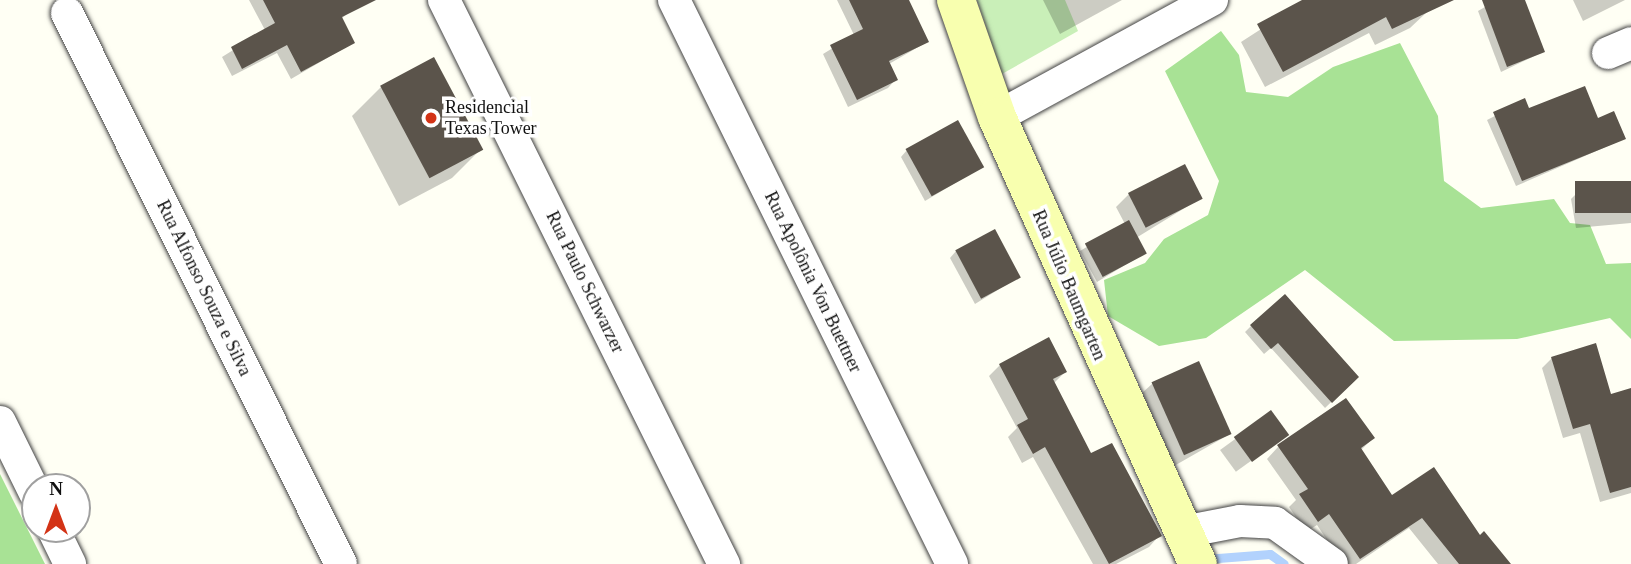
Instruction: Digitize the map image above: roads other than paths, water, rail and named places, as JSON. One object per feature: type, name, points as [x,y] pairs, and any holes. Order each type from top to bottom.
[{"type":"street","name":"Rua Paulo Schwarzer","points":[[444,0],[724,564]]},
{"type":"street","name":"Rua Apolônia Von Buettner","points":[[674,0],[952,564]]},
{"type":"street","name":"Rua Júlio Baumgarten","points":[[956,0],[997,117],[1190,548]]},
{"type":"street","points":[[997,117],[1212,0]]},
{"type":"street","name":"Rua Alfonso Souza e Silva","points":[[67,13],[341,564]]},
{"type":"street","points":[[0,422],[25,473]]},
{"type":"street","points":[[1190,548],[1240,521],[1275,523],[1332,564]]},
{"type":"street","points":[[60,543],[70,564]]},
{"type":"waterway","points":[[1205,559],[1270,554],[1284,564]]},
{"type":"place","name":"Residencial Texas Tower","points":[[431,118]]}]
